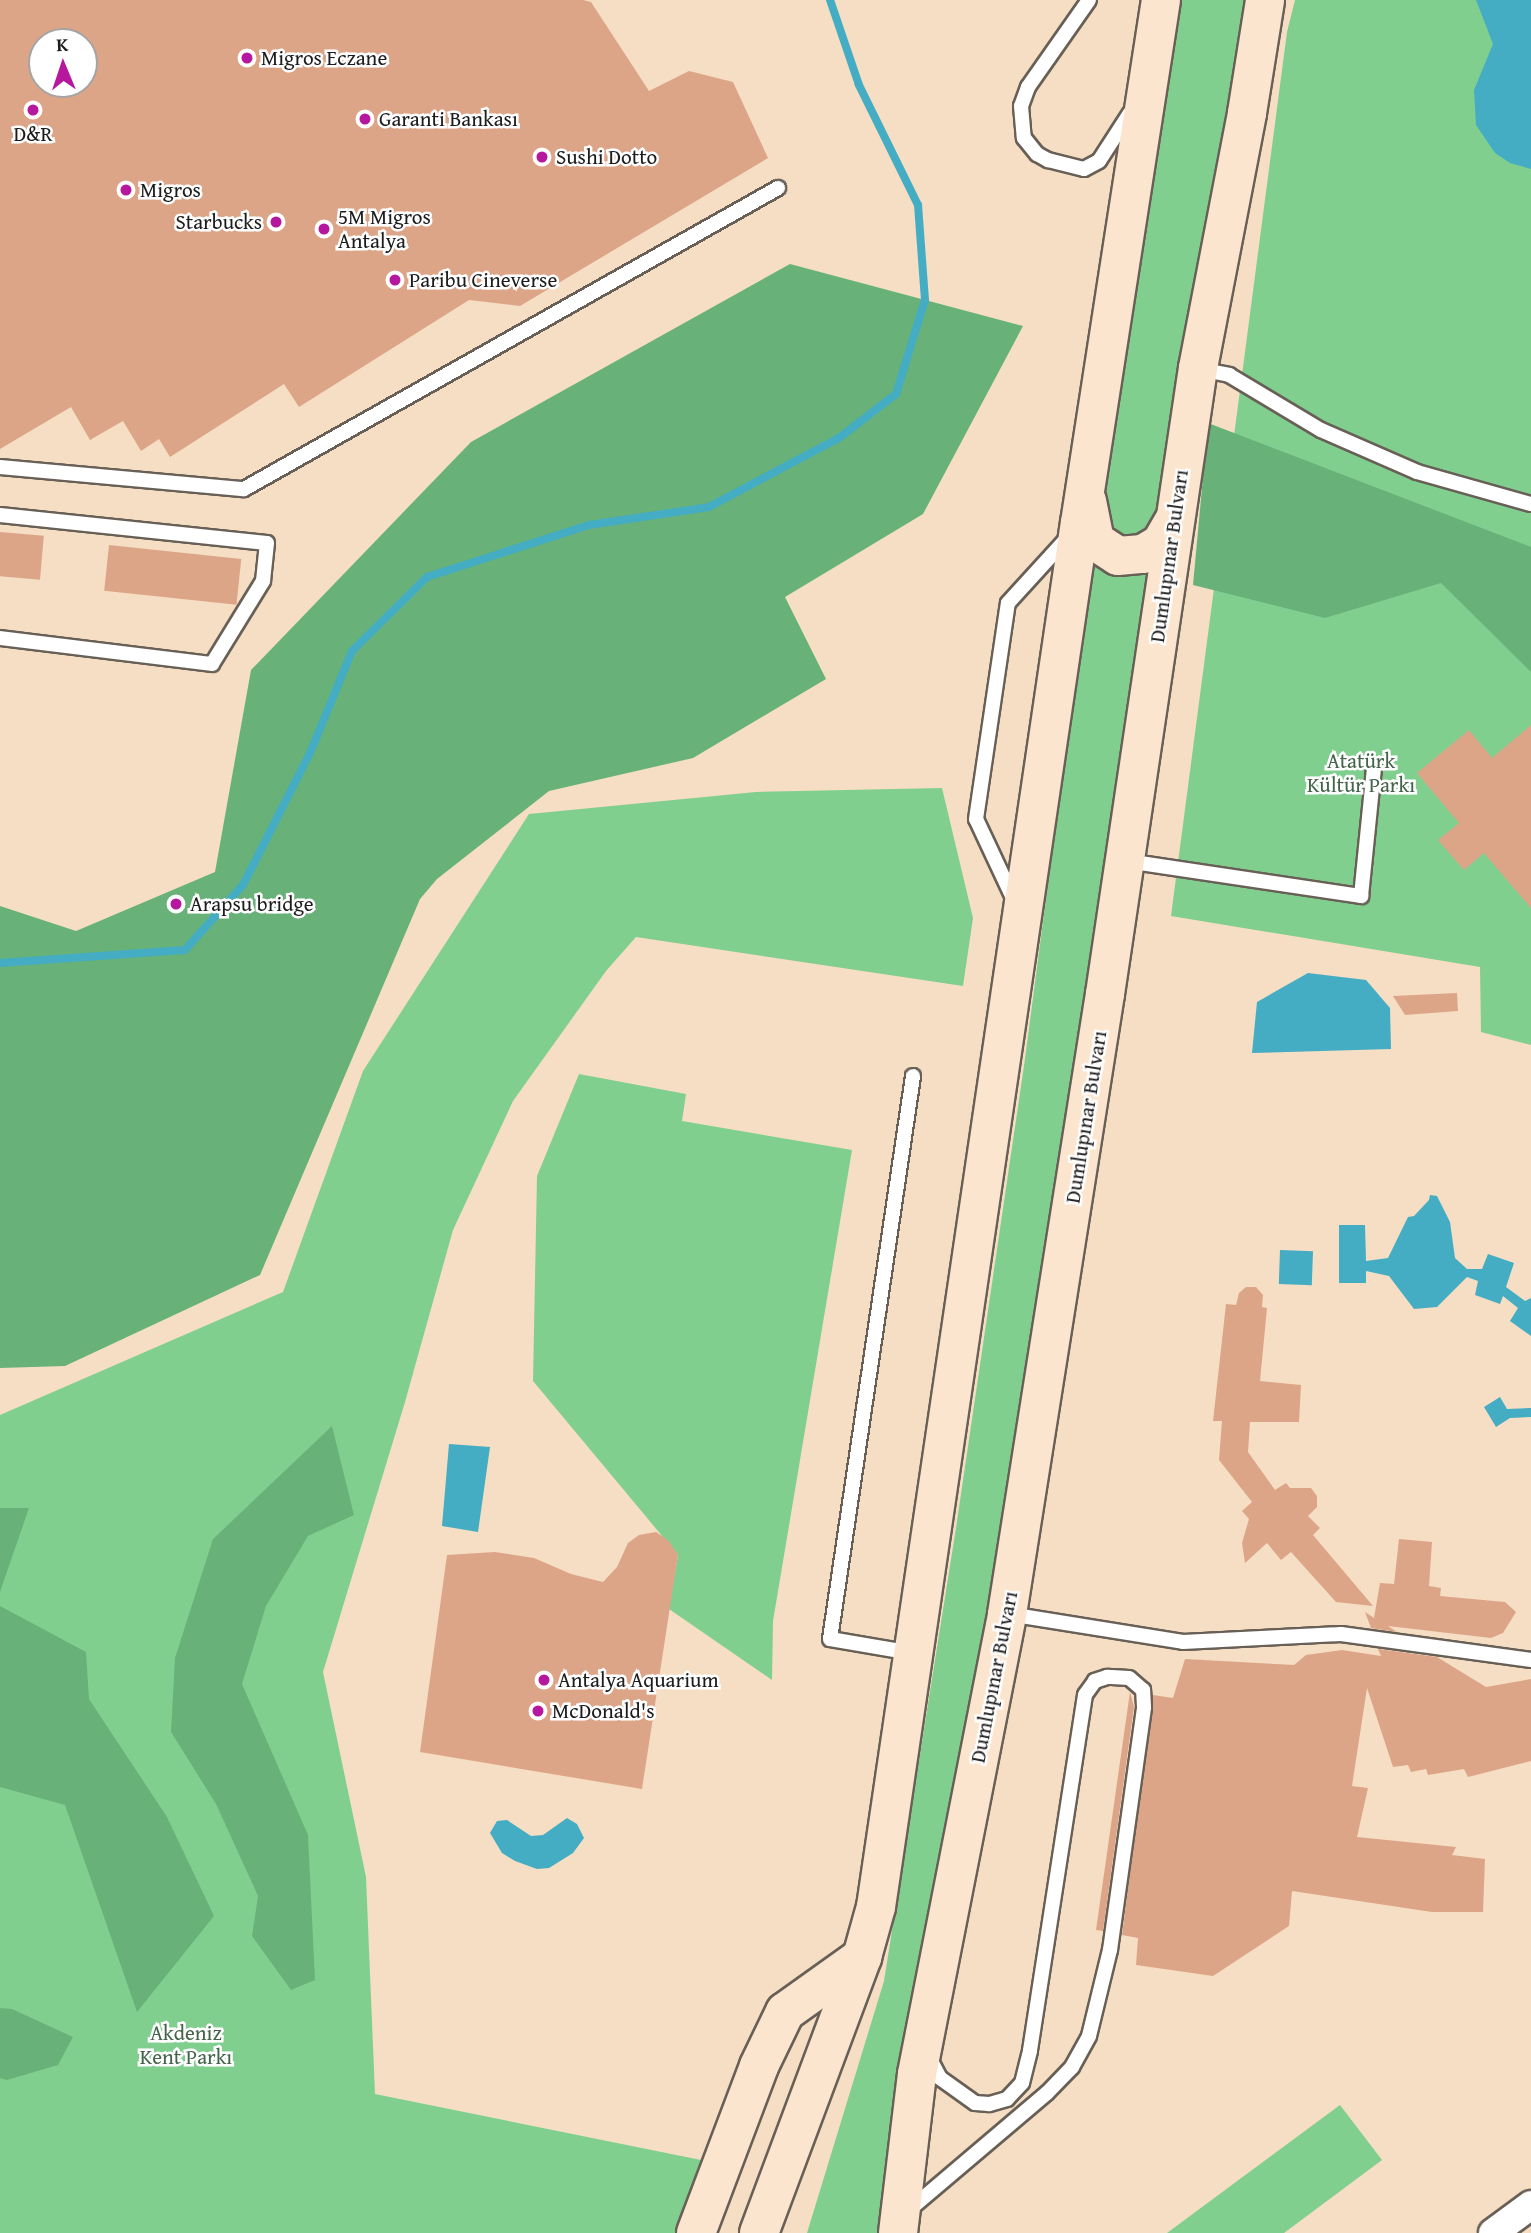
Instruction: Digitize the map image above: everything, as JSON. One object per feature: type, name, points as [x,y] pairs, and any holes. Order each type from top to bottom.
[{"type":"main road","points":[[759,2233],[862,1957],[876,1907],[1161,0]]},
{"type":"main road","name":"Dumlupınar Bulvarı","points":[[898,2229],[924,2037],[1007,1614],[1125,860],[1173,522],[1198,368],[1247,113],[1265,0]]},
{"type":"main road","points":[[1083,510],[1096,541],[1118,555],[1143,554],[1161,543],[1173,522]]},
{"type":"main road","points":[[696,2233],[759,2066],[785,2012],[862,1957]]},
{"type":"street","points":[[1493,2233],[1531,2205]]},
{"type":"lane","points":[[1089,0],[1028,87],[1021,106],[1024,138],[1030,147],[1048,160],[1065,167],[1084,169],[1099,161],[1120,132],[1149,78]]},
{"type":"lane","points":[[0,467],[244,489],[778,188]]},
{"type":"lane","points":[[1198,368],[1229,375],[1321,430],[1418,472],[1531,504]]},
{"type":"lane","points":[[1023,919],[976,819],[1008,603],[1083,510]]},
{"type":"lane","points":[[0,515],[267,543],[263,581],[212,664],[0,638]]},
{"type":"lane","points":[[1125,860],[1361,896],[1374,768]]},
{"type":"lane","points":[[913,1076],[830,1639],[914,1653]]},
{"type":"lane","points":[[1007,1614],[1183,1642],[1341,1634],[1531,1660]]},
{"type":"lane","points":[[898,2229],[912,2206],[1047,2093],[1072,2067],[1089,2036],[1110,1950],[1144,1707],[1139,1684],[1129,1678],[1107,1677],[1095,1681],[1085,1695],[1036,2016],[1022,2083],[1007,2099],[999,2102],[975,2102],[963,2097],[940,2078],[929,2059],[924,2037]]},
{"type":"green space","points":[[1178,0],[1245,0],[1155,525],[1143,535],[1118,536],[1104,503]]},
{"type":"green space","name":"Atatürk Kültür Parkı","points":[[1295,0],[1531,0],[1531,1045],[1481,1032],[1480,967],[1171,916],[1287,32]]},
{"type":"green space","points":[[790,264],[1023,326],[923,514],[785,597],[826,679],[693,758],[549,791],[437,879],[420,899],[260,1275],[65,1366],[0,1368],[0,906],[76,931],[215,872],[251,670],[471,442]]},
{"type":"green space","points":[[1208,423],[1531,547],[1531,672],[1441,583],[1325,618],[1193,585]]},
{"type":"green space","points":[[1090,563],[1155,574],[1010,1492],[887,2233],[807,2233],[884,1981],[956,1528],[1025,1059]]},
{"type":"green space","name":"Akdeniz Kent Parkı","points":[[942,788],[973,918],[963,986],[636,937],[606,971],[513,1101],[453,1230],[405,1402],[323,1672],[366,1877],[375,2094],[706,2161],[676,2233],[0,2233],[0,1415],[283,1292],[363,1071],[529,814],[756,792]]},
{"type":"green space","points":[[579,1074],[686,1094],[682,1121],[852,1150],[773,1621],[772,1680],[669,1609],[678,1555],[533,1381],[537,1176]]},
{"type":"green space","points":[[332,1426],[354,1515],[308,1536],[266,1606],[242,1684],[308,1835],[315,1980],[291,1990],[252,1936],[258,1896],[216,1804],[171,1732],[175,1658],[213,1539]]},
{"type":"green space","points":[[0,1508],[29,1508],[0,1592]]},
{"type":"green space","points":[[0,1606],[86,1652],[89,1699],[167,1817],[214,1916],[137,2012],[65,1805],[0,1787]]},
{"type":"green space","points":[[0,2008],[12,2009],[73,2037],[58,2065],[7,2080],[0,2078]]},
{"type":"green space","points":[[1340,2105],[1382,2160],[1284,2233],[1167,2233]]},
{"type":"water","points":[[1476,0],[1531,0],[1531,169],[1510,163],[1495,153],[1476,125],[1474,90],[1493,44]]},
{"type":"water","points":[[1308,973],[1366,980],[1390,1008],[1391,1049],[1252,1053],[1257,1002]]},
{"type":"water","points":[[1430,1195],[1437,1196],[1450,1222],[1455,1258],[1467,1269],[1482,1269],[1488,1254],[1514,1263],[1506,1287],[1525,1301],[1531,1298],[1531,1336],[1510,1321],[1518,1308],[1503,1296],[1500,1304],[1475,1295],[1478,1281],[1467,1277],[1437,1307],[1414,1309],[1389,1276],[1366,1271],[1366,1283],[1339,1283],[1339,1225],[1365,1225],[1366,1261],[1388,1258],[1408,1217],[1414,1216],[1429,1200]]},
{"type":"water","points":[[1280,1250],[1313,1251],[1312,1285],[1279,1284]]},
{"type":"water","points":[[1500,1397],[1507,1409],[1531,1408],[1531,1417],[1510,1418],[1496,1427],[1484,1407]]},
{"type":"water","points":[[449,1444],[490,1447],[478,1532],[442,1526]]},
{"type":"water","points":[[567,1818],[577,1824],[584,1838],[573,1853],[549,1868],[537,1869],[515,1861],[502,1853],[490,1833],[497,1821],[507,1820],[531,1836],[543,1835]]},
{"type":"building","name":"5M Migros Antalya","points":[[0,0],[583,0],[591,2],[649,91],[689,71],[733,82],[768,158],[520,306],[469,300],[299,407],[284,384],[170,457],[159,439],[141,451],[123,421],[90,440],[71,407],[0,449]]},
{"type":"building","points":[[0,532],[44,536],[40,580],[0,576]]},
{"type":"building","points":[[109,545],[241,559],[236,605],[104,591]]},
{"type":"building","points":[[1531,725],[1531,908],[1484,853],[1464,870],[1438,840],[1459,823],[1417,773],[1469,730],[1492,758]]},
{"type":"building","points":[[1457,993],[1458,1011],[1405,1015],[1393,996]]},
{"type":"building","points":[[1246,1287],[1256,1287],[1263,1295],[1262,1307],[1267,1308],[1260,1381],[1301,1385],[1299,1422],[1250,1422],[1248,1452],[1275,1490],[1286,1483],[1290,1488],[1311,1488],[1317,1496],[1317,1507],[1308,1516],[1320,1528],[1313,1535],[1373,1606],[1336,1602],[1291,1552],[1281,1560],[1267,1543],[1245,1563],[1242,1543],[1249,1519],[1242,1511],[1252,1502],[1219,1460],[1222,1421],[1213,1421],[1226,1304],[1236,1305],[1239,1293]]},
{"type":"building","name":"Antalya Aquarium","points":[[656,1532],[668,1540],[678,1555],[642,1789],[420,1752],[447,1555],[495,1552],[534,1558],[571,1574],[603,1582],[617,1567],[628,1543],[639,1535]]},
{"type":"building","points":[[1399,1539],[1432,1542],[1429,1586],[1441,1588],[1440,1596],[1505,1602],[1516,1612],[1503,1633],[1491,1638],[1388,1626],[1397,1632],[1371,1628],[1365,1612],[1374,1618],[1380,1583],[1394,1584]]},
{"type":"building","points":[[1378,1649],[1437,1657],[1486,1687],[1531,1679],[1531,1761],[1468,1777],[1464,1769],[1428,1775],[1426,1769],[1411,1772],[1408,1765],[1393,1767],[1367,1688],[1352,1786],[1368,1788],[1357,1837],[1456,1847],[1452,1855],[1485,1859],[1483,1912],[1432,1912],[1292,1891],[1289,1926],[1213,1976],[1136,1965],[1138,1938],[1122,1935],[1153,1695],[1173,1698],[1185,1659],[1294,1665],[1306,1655],[1342,1650],[1381,1656]]},
{"type":"building","points":[[1130,1692],[1134,1707],[1103,1931],[1096,1930]]},
{"type":"waterway","points":[[0,963],[185,950],[243,885],[310,753],[352,651],[427,577],[589,525],[709,507],[839,438],[896,394],[925,300],[918,205],[859,85],[830,0]]},
{"type":"place","name":"Migros Eczane","points":[[247,58]]},
{"type":"place","name":"D&R","points":[[33,110]]},
{"type":"place","name":"Garanti Bankası","points":[[365,119]]},
{"type":"place","name":"Sushi Dotto","points":[[542,157]]},
{"type":"place","name":"Migros","points":[[126,190]]},
{"type":"place","name":"Starbucks","points":[[276,222]]},
{"type":"place","name":"5M Migros Antalya","points":[[324,229]]},
{"type":"place","name":"Paribu Cineverse","points":[[395,280]]},
{"type":"place","name":"Arapsu bridge","points":[[176,904]]},
{"type":"place","name":"Antalya Aquarium","points":[[544,1680]]},
{"type":"place","name":"McDonald's","points":[[538,1711]]}]
